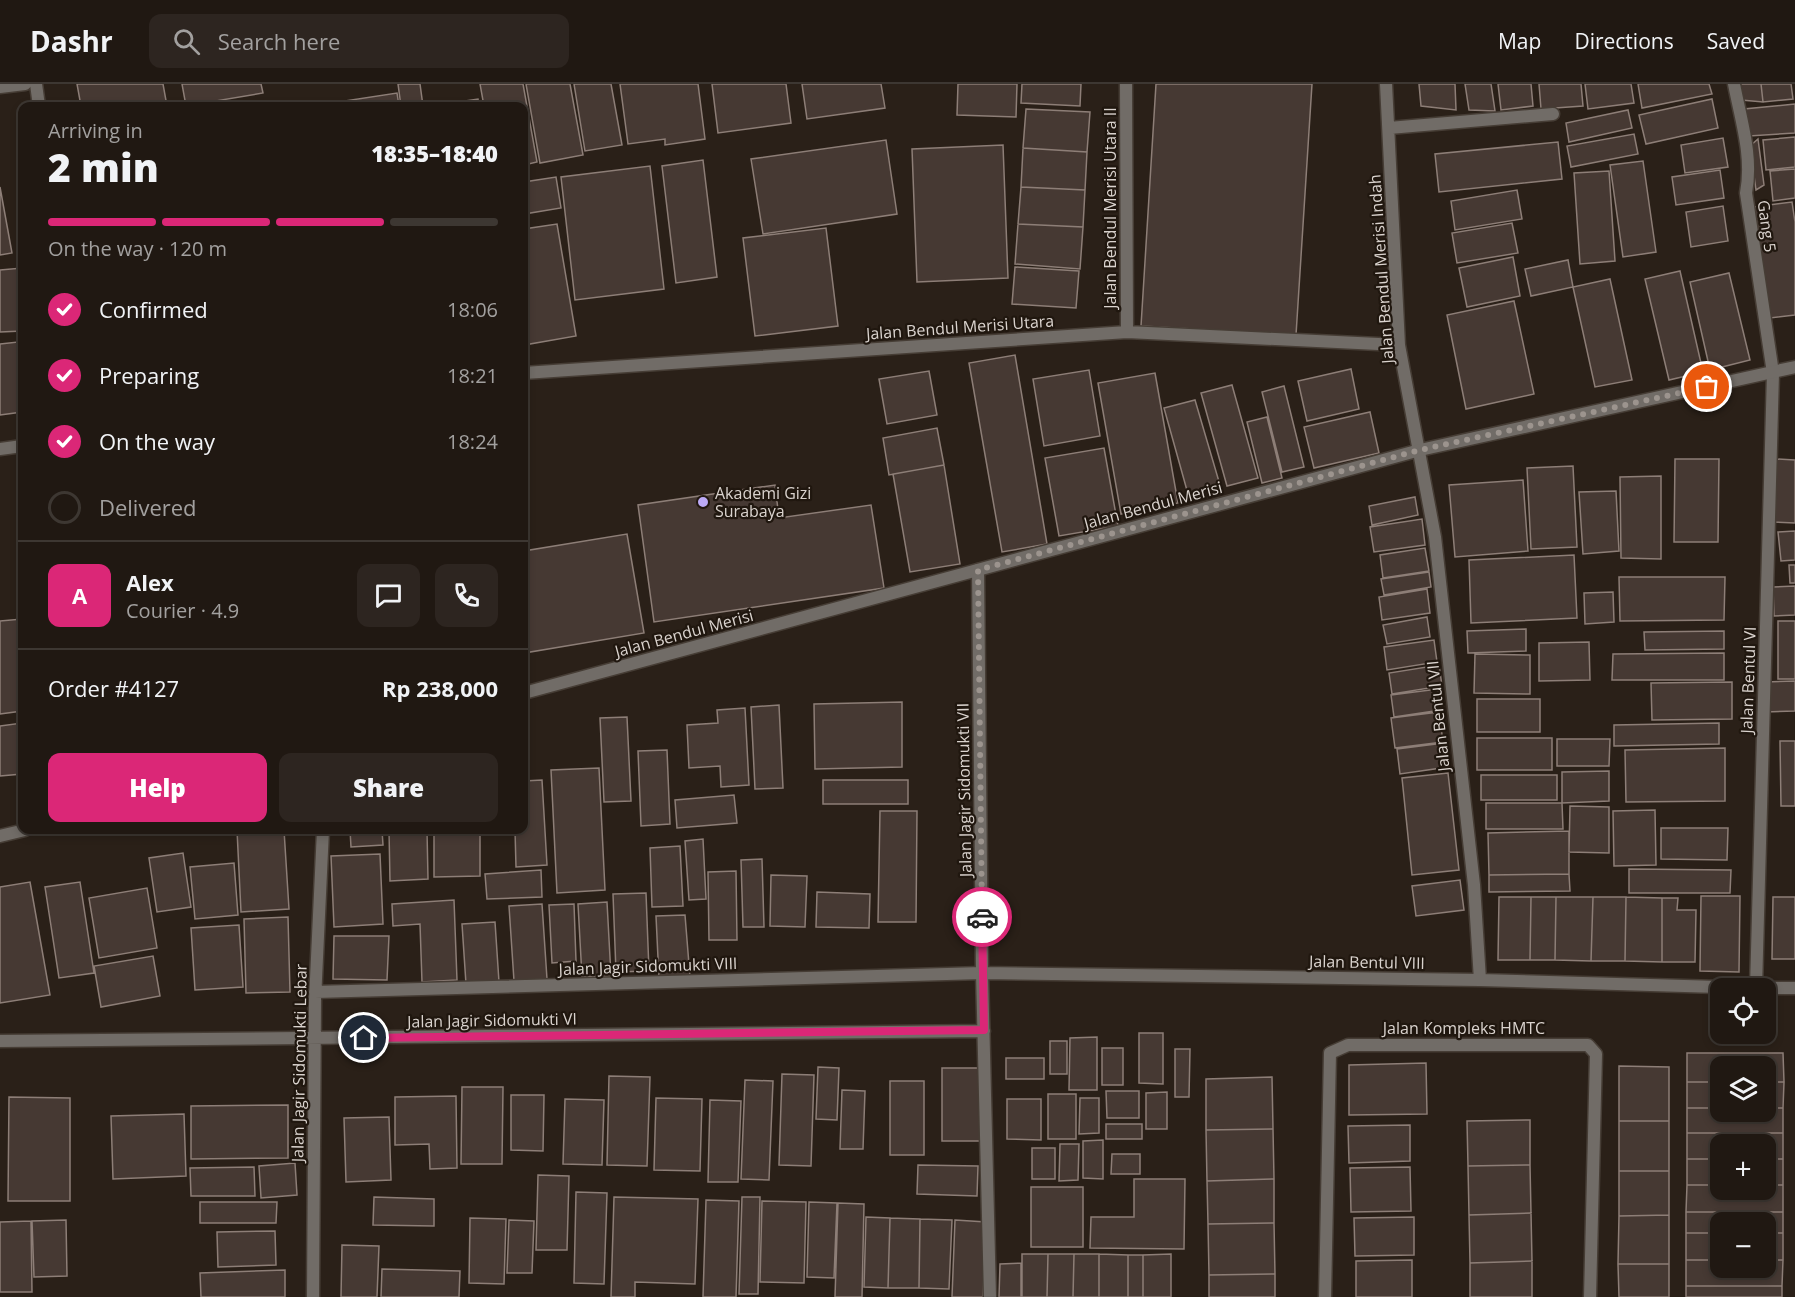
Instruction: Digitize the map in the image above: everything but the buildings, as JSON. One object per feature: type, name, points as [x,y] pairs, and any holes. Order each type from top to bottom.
[{"type":"street","points":[[0,87],[25,84]]},
{"type":"street","points":[[36,84],[38,102]]},
{"type":"street","name":"Jalan Bendul Merisi Utara II","points":[[1126,84],[1127,332]]},
{"type":"street","name":"Jalan Bendul Merisi Indah","points":[[1386,84],[1399,345],[1420,450]]},
{"type":"street","name":"Gang 5","points":[[1734,84],[1748,153],[1749,175],[1746,193],[1773,373]]},
{"type":"street","points":[[1389,128],[1553,114]]},
{"type":"street","name":"Jalan Bendul Merisi Utara","points":[[528,373],[1127,332],[1399,345]]},
{"type":"street","name":"Jalan Bendul Merisi","points":[[528,692],[1420,450],[1795,367]]},
{"type":"street","name":"Jalan Bentul VI","points":[[1754,978],[1773,373]]},
{"type":"street","points":[[0,449],[18,447]]},
{"type":"street","name":"Jalan Bentul VII","points":[[1420,450],[1438,572],[1474,885],[1480,980]]},
{"type":"street","name":"Jalan Jagir Sidomukti VII","points":[[978,570],[982,973],[990,1297]]},
{"type":"street","points":[[0,836],[18,832]]},
{"type":"street","name":"Jalan Jagir Sidomukti Lebar","points":[[313,1297],[315,996],[323,834]]},
{"type":"street","name":"Jalan Bentul VIII","points":[[982,973],[1480,980],[1710,987]]},
{"type":"street","name":"Jalan Jagir Sidomukti VIII","points":[[315,996],[982,973]]},
{"type":"street","points":[[1776,988],[1795,988]]},
{"type":"street","name":"Jalan Jagir Sidomukti VI","points":[[0,1041],[316,1032],[984,1030]]},
{"type":"street","name":"Jalan Kompleks HMTC","points":[[1325,1297],[1330,1053],[1348,1045],[1588,1045],[1596,1054],[1590,1297]]},
{"type":"way so far","points":[[982,917],[978,570],[1420,450],[1707,387]]},
{"type":"place","name":"Akademi Gizi Surabaya","points":[[703,502]]},
{"type":"route","points":[[364,1038],[984,1030],[982,917]]}]
